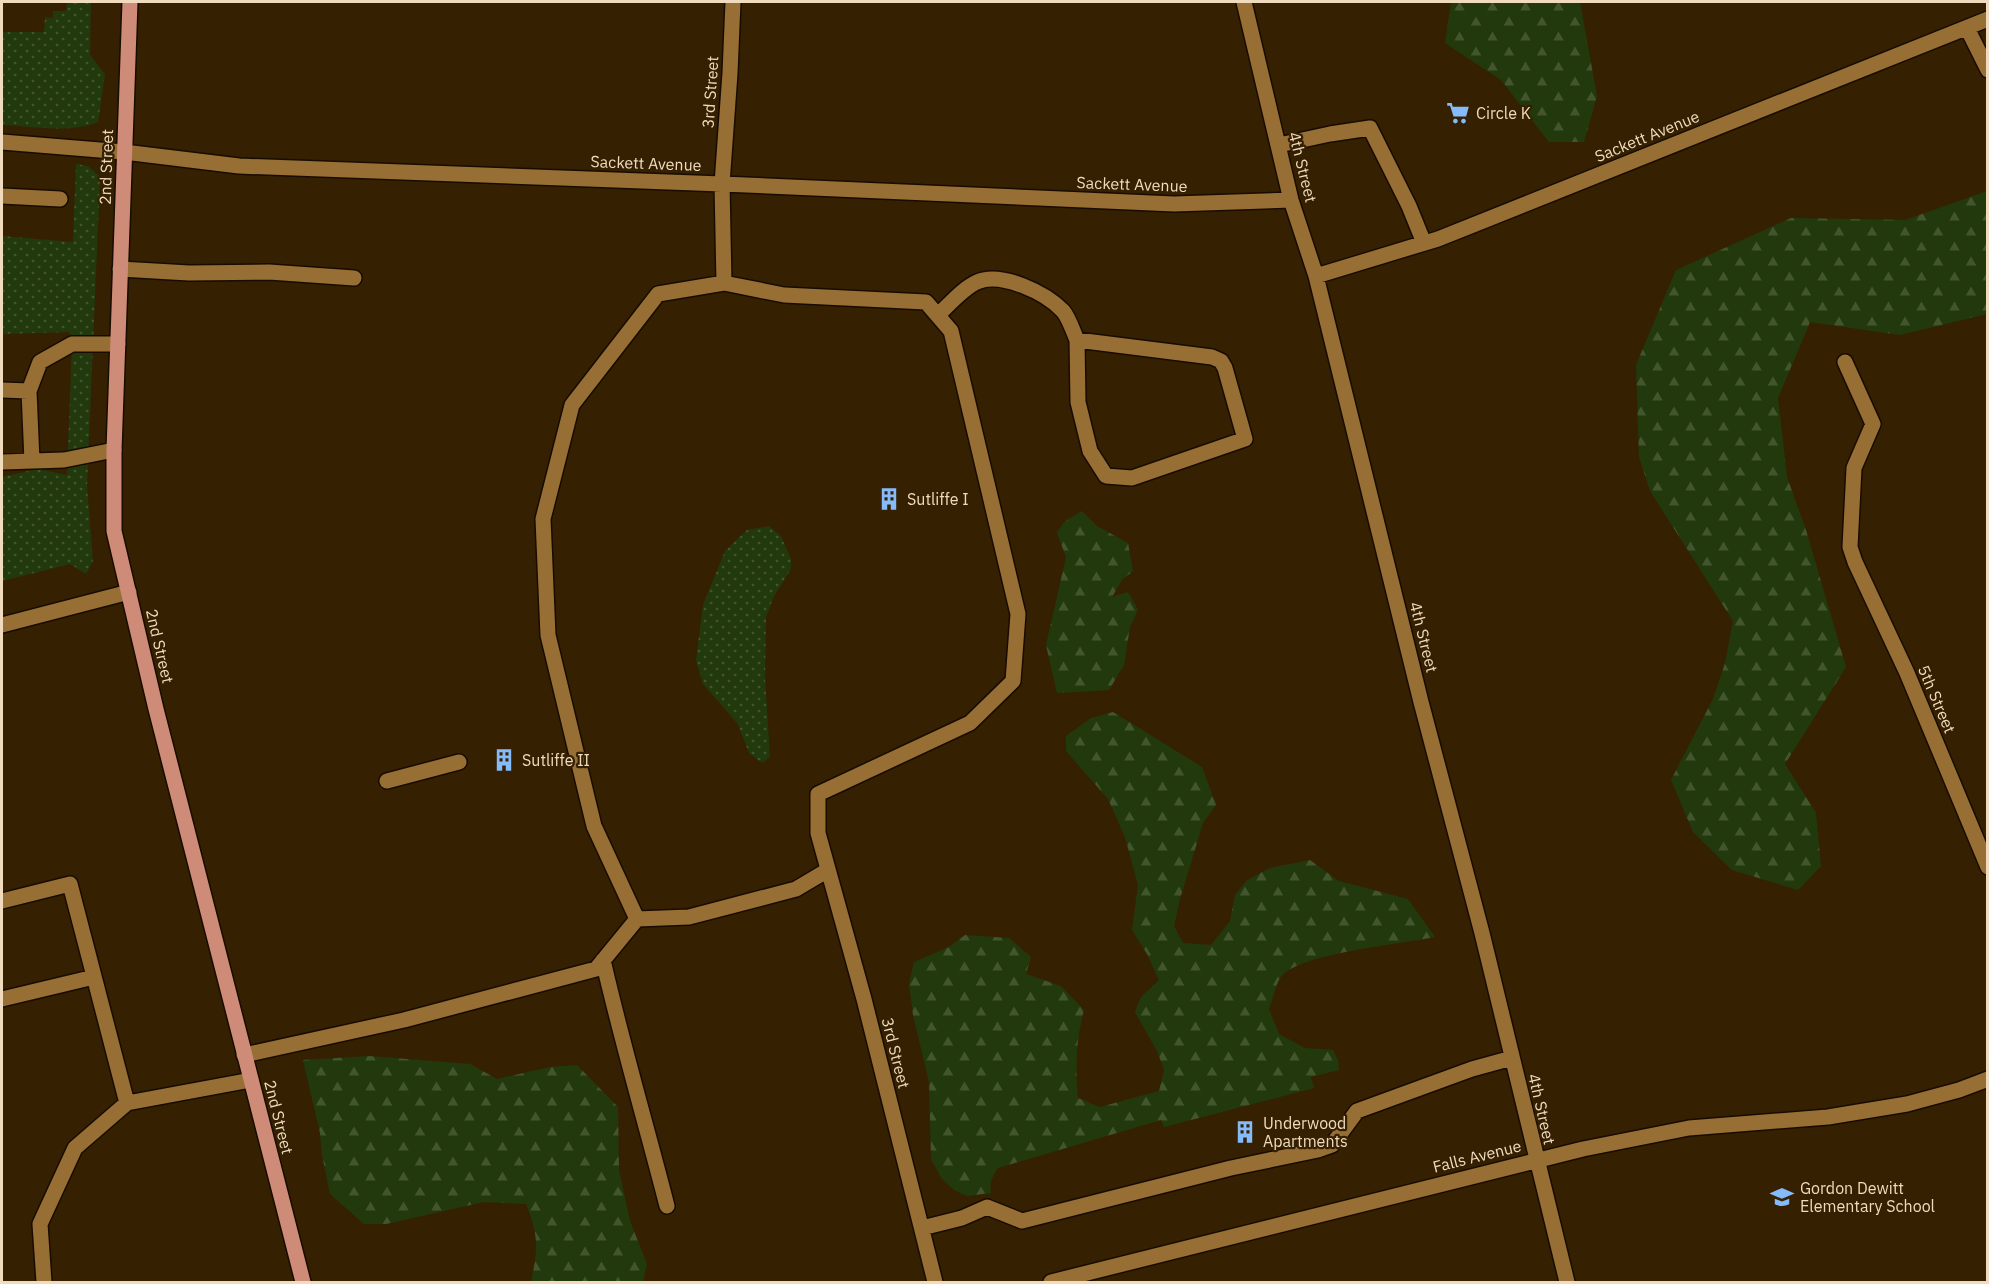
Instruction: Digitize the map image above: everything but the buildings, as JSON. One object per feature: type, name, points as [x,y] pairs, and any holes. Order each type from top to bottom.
[{"type":"main road","name":"2nd Street","points":[[130,2],[114,450],[114,531],[159,720],[303,1282]]},
{"type":"street","name":"3rd Street","points":[[724,283],[722,184],[733,2]]},
{"type":"street","name":"4th Street","points":[[1244,2],[1291,200],[1316,276],[1421,702],[1482,933],[1567,1282]]},
{"type":"street","name":"Sackett Avenue","points":[[1316,276],[1424,243],[1988,19]]},
{"type":"street","points":[[1967,27],[1988,70]]},
{"type":"street","points":[[1278,146],[1370,128],[1424,243]]},
{"type":"street","name":"Sackett Avenue","points":[[2,142],[124,152],[239,166],[722,184],[1158,204],[1291,200]]},
{"type":"street","points":[[2,196],[60,199]]},
{"type":"street","points":[[120,269],[189,273],[269,272],[354,278]]},
{"type":"street","points":[[637,919],[594,826],[548,635],[543,519],[572,405],[579,395],[658,294],[724,283],[784,295],[927,302],[938,315],[979,281],[1005,280],[1037,291],[1064,312],[1077,340],[1078,402],[1090,451],[1106,476],[1132,478],[1245,439],[1221,361],[1212,357],[1077,340]]},
{"type":"street","name":"3rd Street","points":[[935,1282],[862,992],[818,833],[818,794],[970,723],[1013,681],[1018,614],[951,331],[938,315]]},
{"type":"street","points":[[32,461],[29,391],[40,362],[72,344],[118,344]]},
{"type":"street","name":"5th Street","points":[[1845,362],[1873,424],[1854,468],[1850,548],[1911,683],[1988,867]]},
{"type":"street","points":[[2,390],[29,391]]},
{"type":"street","points":[[2,462],[64,460],[114,450]]},
{"type":"street","points":[[2,625],[129,592]]},
{"type":"street","points":[[387,781],[459,762]]},
{"type":"street","points":[[244,1055],[446,1009],[596,969],[637,919],[689,917],[796,890],[828,870]]},
{"type":"street","points":[[2,901],[70,884],[127,1103]]},
{"type":"street","points":[[603,960],[614,1011],[636,1082],[667,1206]]},
{"type":"street","points":[[2,999],[94,977]]},
{"type":"street","points":[[922,1228],[962,1218],[987,1207],[1022,1221],[1209,1174],[1318,1150],[1332,1145],[1357,1111],[1472,1069],[1512,1058]]},
{"type":"street","name":"Falls Avenue","points":[[1051,1282],[1536,1160],[1689,1128],[1827,1117],[1907,1104],[1959,1090],[1988,1079]]},
{"type":"street","points":[[44,1282],[40,1224],[75,1148],[127,1103],[251,1080]]},
{"type":"green space","points":[[67,2],[91,2],[90,55],[105,74],[98,122],[75,128],[2,125],[2,32],[44,32],[45,17],[53,18],[53,11],[66,11]]},
{"type":"green space","points":[[1451,2],[1580,2],[1597,96],[1584,142],[1549,142],[1501,80],[1445,43]]},
{"type":"green space","points":[[76,164],[88,166],[100,177],[87,486],[93,561],[86,574],[70,564],[2,581],[2,477],[37,469],[67,475],[72,344],[70,332],[2,334],[2,236],[73,242]]},
{"type":"green space","points":[[1987,191],[1987,314],[1900,335],[1810,322],[1778,398],[1787,477],[1806,530],[1846,667],[1785,764],[1816,813],[1821,866],[1798,890],[1732,870],[1693,832],[1671,780],[1713,699],[1725,663],[1733,621],[1650,491],[1639,457],[1636,365],[1676,270],[1791,218],[1905,220]]},
{"type":"green space","points":[[1082,511],[1097,526],[1128,543],[1133,571],[1122,580],[1112,597],[1128,592],[1138,610],[1130,627],[1124,665],[1109,690],[1057,693],[1046,645],[1066,557],[1057,533],[1064,522]]},
{"type":"green space","points":[[769,526],[781,536],[791,559],[791,569],[774,596],[766,617],[765,679],[770,757],[762,763],[749,753],[738,724],[703,684],[696,660],[703,605],[725,551],[747,530]]},
{"type":"green space","points":[[1113,712],[1202,767],[1216,805],[1203,823],[1180,899],[1174,926],[1183,943],[1211,945],[1230,921],[1235,895],[1247,880],[1270,868],[1310,860],[1339,881],[1408,899],[1435,937],[1328,956],[1290,969],[1280,978],[1269,1009],[1279,1034],[1305,1048],[1333,1050],[1338,1060],[1339,1070],[1311,1077],[1314,1088],[1164,1127],[1161,1120],[998,1168],[990,1186],[991,1193],[967,1196],[954,1190],[942,1179],[931,1159],[929,1082],[913,1015],[909,984],[914,962],[949,947],[965,935],[1009,938],[1031,957],[1026,974],[1061,986],[1084,1010],[1077,1054],[1078,1098],[1100,1107],[1159,1091],[1164,1070],[1157,1051],[1135,1012],[1141,997],[1159,980],[1132,930],[1138,885],[1125,837],[1108,799],[1066,751],[1066,736],[1091,718]]},
{"type":"green space","points":[[369,1056],[470,1064],[497,1079],[550,1067],[577,1065],[618,1107],[619,1170],[630,1221],[647,1264],[643,1282],[531,1282],[536,1243],[526,1204],[484,1202],[386,1224],[364,1224],[330,1194],[320,1133],[303,1060]]},
{"type":"place","name":"Circle K","points":[[1458,113]]},
{"type":"place","name":"Sutliffe I","points":[[889,499]]},
{"type":"place","name":"Sutliffe II","points":[[504,760]]},
{"type":"place","name":"Underwood Apartments","points":[[1245,1132]]},
{"type":"place","name":"Gordon Dewitt Elementary School","points":[[1782,1197]]}]
